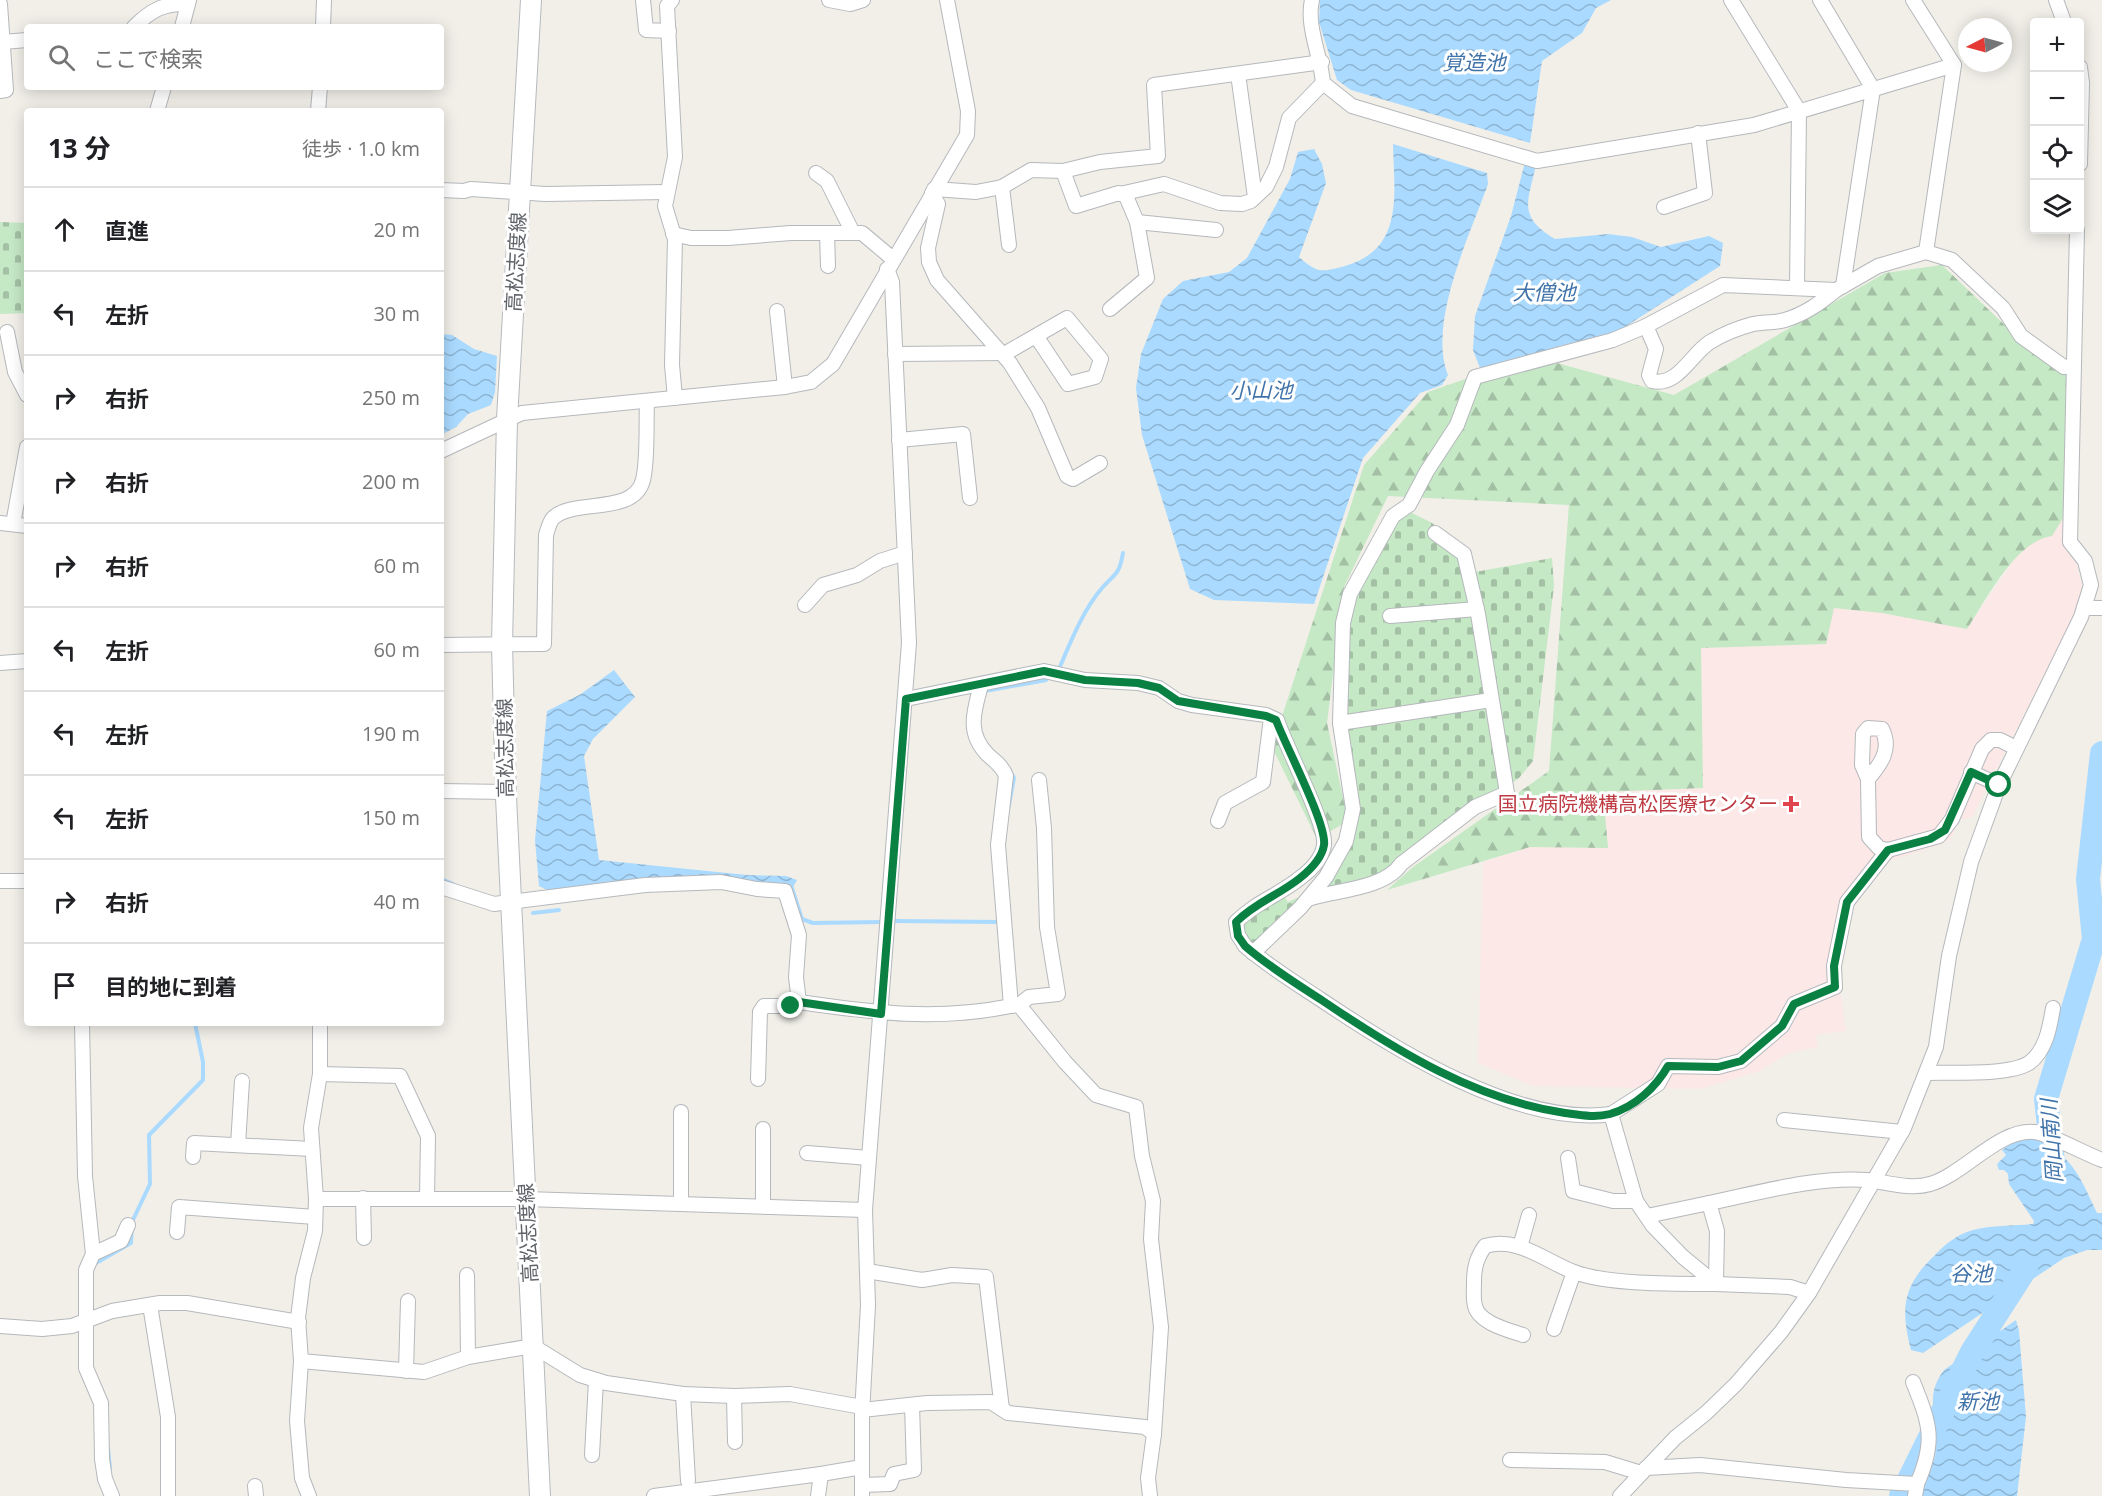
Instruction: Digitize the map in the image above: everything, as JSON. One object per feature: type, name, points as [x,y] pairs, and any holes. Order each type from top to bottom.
[{"type":"main road","name":"高松志度線","points":[[531,0],[507,419],[502,645],[506,792],[540,1496]]},
{"type":"street","points":[[323,24],[324,0]]},
{"type":"street","points":[[643,0],[646,30],[669,31]]},
{"type":"street","points":[[672,0],[667,6],[675,157],[664,206],[674,234],[675,311],[672,365],[675,398]]},
{"type":"street","points":[[829,0],[850,4],[863,0]]},
{"type":"street","points":[[444,450],[522,413],[785,387],[811,382],[833,364],[967,135],[968,111],[947,0]]},
{"type":"street","points":[[1063,171],[1076,206],[1164,184],[1177,187],[1198,198],[1230,204],[1242,204],[1255,197],[1266,187],[1276,167],[1289,118],[1323,83],[1322,63],[1311,20],[1312,0]]},
{"type":"street","points":[[1731,0],[1799,111],[1797,288]]},
{"type":"street","points":[[1820,0],[1873,89],[1840,288]]},
{"type":"street","points":[[1913,0],[1954,65],[1926,252]]},
{"type":"street","points":[[2056,0],[2063,18]]},
{"type":"street","points":[[136,24],[147,6],[189,2],[183,24]]},
{"type":"street","points":[[0,4],[6,90],[0,91]]},
{"type":"street","points":[[3,42],[24,40]]},
{"type":"street","points":[[933,191],[976,192],[1002,187],[1031,170],[1063,171],[1100,162],[1158,156],[1154,85],[1322,63]]},
{"type":"street","points":[[1323,83],[1352,106],[1537,161],[1754,125],[1954,65]]},
{"type":"street","points":[[2080,72],[2082,83],[2080,126]]},
{"type":"street","points":[[1238,74],[1255,197]]},
{"type":"street","points":[[159,108],[163,90]]},
{"type":"street","points":[[318,108],[320,90]]},
{"type":"street","points":[[1664,207],[1705,193],[1698,133]]},
{"type":"street","points":[[816,173],[828,181],[854,233]]},
{"type":"street","points":[[1002,187],[1009,245]]},
{"type":"street","points":[[444,190],[666,192]]},
{"type":"street","points":[[933,191],[938,204],[930,234],[929,262],[937,280],[1010,363],[1038,408],[1066,476],[1073,479],[1100,463]]},
{"type":"street","points":[[1110,309],[1147,278],[1137,222],[1126,196],[1120,194]]},
{"type":"street","points":[[1137,222],[1216,230]]},
{"type":"street","points":[[826,233],[828,266]]},
{"type":"street","points":[[674,234],[691,238],[728,238],[862,233],[890,264],[909,643],[865,1210],[868,1305],[862,1408],[862,1491],[890,1484],[894,1474],[914,1470],[912,1405]]},
{"type":"street","points":[[1620,1496],[1675,1438],[1706,1413],[1736,1384],[1781,1332],[1809,1293],[1902,1132],[1936,1047],[1949,956],[1971,862],[1999,785],[2084,608],[2091,585],[2085,561],[2070,542],[2078,234]]},
{"type":"street","points":[[1646,326],[1656,349],[1650,375],[1652,381],[1660,383],[1670,380],[1708,343],[1722,336],[1753,324],[1783,320],[1810,310],[1840,288],[1878,266],[1926,252],[1952,260],[2003,308],[2021,336],[2064,366],[2073,366]]},
{"type":"street","points":[[1253,953],[1264,945],[1308,899],[1326,877],[1346,841],[1353,809],[1340,723],[1343,624],[1350,594],[1393,516],[1409,505],[1427,471],[1457,425],[1475,377],[1613,340],[1646,326],[1723,285],[1840,288]]},
{"type":"street","points":[[777,311],[785,387]]},
{"type":"street","points":[[895,354],[1006,353],[1067,318],[1101,359],[1095,377],[1068,384],[1036,336]]},
{"type":"street","points":[[7,332],[15,372],[24,389]]},
{"type":"street","points":[[444,645],[544,644],[546,535],[554,517],[627,499],[636,493],[643,481],[647,401]]},
{"type":"street","points":[[899,440],[963,434],[970,498]]},
{"type":"street","points":[[13,524],[24,464]]},
{"type":"street","points":[[967,474],[982,473]]},
{"type":"street","points":[[1308,899],[1381,882],[1395,874],[1401,864],[1475,807],[1507,792],[1477,609],[1464,554],[1435,533]]},
{"type":"street","points":[[805,605],[823,585],[857,576],[880,561],[905,553]]},
{"type":"street","points":[[2084,608],[2102,608]]},
{"type":"street","points":[[1390,616],[1477,609]]},
{"type":"street","points":[[0,663],[24,661]]},
{"type":"street","points":[[906,699],[1044,671],[1085,680],[1138,683],[1159,688],[1178,701],[1276,720],[1317,815],[1324,843],[1320,857],[1310,869],[1284,889],[1263,899],[1236,922],[1238,936],[1253,953],[1403,1053],[1447,1076],[1501,1097],[1550,1110],[1593,1116],[1611,1114],[1658,1084],[1668,1066],[1718,1067],[1741,1061],[1782,1026],[1794,1004],[1835,987],[1834,966],[1847,902],[1888,850]]},
{"type":"street","points":[[981,685],[972,725],[975,738],[1004,769],[1006,776],[998,845],[1015,1006],[1091,1091],[1096,1095],[1136,1107],[1142,1156],[1152,1201],[1152,1239],[1161,1327],[1154,1434],[1148,1478],[1150,1496]]},
{"type":"street","points":[[1340,723],[1491,700]]},
{"type":"street","points":[[1218,821],[1225,803],[1263,782],[1271,718]]},
{"type":"street","points":[[1868,780],[1869,837],[1879,848],[1888,850],[1930,839],[1945,830],[1982,749],[1991,740],[2016,748]]},
{"type":"street","points":[[1971,772],[1999,785]]},
{"type":"street","points":[[758,1079],[760,1012],[764,1006],[791,1006],[799,1002],[881,1014],[958,1016],[1015,1006],[1029,997],[1058,994],[1047,927],[1044,828],[1039,780]]},
{"type":"street","points":[[444,791],[506,792]]},
{"type":"street","points":[[0,881],[24,881]]},
{"type":"street","points":[[444,888],[494,904],[511,900],[559,897],[645,885],[721,882],[785,891],[799,935],[796,977],[799,1002]]},
{"type":"street","points":[[1926,1072],[2007,1069],[2028,1063],[2048,1035],[2053,1008]]},
{"type":"street","points":[[82,1026],[85,1176],[93,1254],[86,1270],[87,1310],[90,1320],[86,1368],[101,1403],[102,1459],[105,1479],[112,1496]]},
{"type":"street","points":[[309,1496],[302,1478],[297,1421],[301,1362],[299,1322],[303,1278],[315,1231],[316,1199],[312,1112],[320,1074],[320,1026]]},
{"type":"street","points":[[320,1074],[400,1076],[428,1136],[427,1198]]},
{"type":"street","points":[[238,1145],[242,1081]]},
{"type":"street","points":[[681,1112],[681,1204]]},
{"type":"street","points":[[1611,1114],[1636,1201],[1653,1226],[1683,1257],[1716,1284]]},
{"type":"street","points":[[1784,1120],[1902,1132]]},
{"type":"street","points":[[763,1129],[763,1206]]},
{"type":"street","points":[[1647,1216],[1819,1183],[1874,1182],[1928,1185],[1946,1178],[1994,1145],[2018,1134],[2035,1132],[2102,1160]]},
{"type":"street","points":[[193,1157],[194,1143],[312,1149]]},
{"type":"street","points":[[807,1153],[869,1158]]},
{"type":"street","points":[[1568,1158],[1573,1191],[1613,1201],[1636,1201]]},
{"type":"street","points":[[363,1198],[364,1238]]},
{"type":"street","points":[[316,1199],[526,1199],[865,1210]]},
{"type":"street","points":[[1709,1203],[1717,1231],[1716,1284]]},
{"type":"street","points":[[177,1232],[179,1207],[315,1217]]},
{"type":"street","points":[[1520,1247],[1529,1215]]},
{"type":"street","points":[[93,1254],[122,1241],[127,1234],[128,1225]]},
{"type":"street","points":[[1523,1335],[1499,1327],[1481,1316],[1475,1307],[1474,1271],[1478,1256],[1485,1246],[1498,1242],[1520,1247],[1574,1272],[1669,1285],[1790,1287],[1809,1293]]},
{"type":"street","points":[[867,1271],[922,1280],[952,1275],[986,1277],[1002,1409]]},
{"type":"street","points":[[1554,1329],[1574,1272]]},
{"type":"street","points":[[467,1275],[468,1357]]},
{"type":"street","points":[[406,1371],[408,1301]]},
{"type":"street","points":[[0,1326],[42,1329],[150,1305],[187,1303],[299,1322]]},
{"type":"street","points":[[150,1305],[168,1417],[168,1496]]},
{"type":"street","points":[[301,1362],[424,1372],[468,1357],[533,1346],[579,1376],[683,1394],[734,1396],[790,1394],[862,1408],[991,1402],[1008,1413],[1145,1427],[1154,1434]]},
{"type":"street","points":[[592,1455],[596,1380]]},
{"type":"street","points":[[1510,1460],[1605,1462],[1644,1471],[1700,1464],[1916,1490],[1928,1460],[1930,1439],[1929,1422],[1913,1382]]},
{"type":"street","points":[[683,1394],[688,1481]]},
{"type":"street","points":[[734,1396],[735,1442]]},
{"type":"street","points":[[654,1496],[862,1467]]},
{"type":"street","points":[[818,1496],[821,1474]]},
{"type":"shaded area","name":"国立病院機構高松医療センター","points":[[2065,515],[2064,536],[2077,566],[2083,590],[2077,611],[1972,817],[1959,820],[1952,838],[1942,844],[1890,861],[1871,881],[1850,913],[1838,975],[1846,1031],[1816,1035],[1818,1047],[1789,1053],[1760,1071],[1701,1089],[1533,1086],[1478,1063],[1483,862],[1531,847],[1608,848],[1603,792],[1703,788],[1701,648],[1826,644],[1833,608],[1882,613],[1967,629],[2016,557]]},
{"type":"green space","points":[[0,222],[24,223],[24,313],[0,314]]},
{"type":"green space","points":[[1942,265],[2014,334],[2069,376],[2065,515],[2052,536],[2039,540],[2014,560],[1992,588],[1967,629],[1882,613],[1834,608],[1826,644],[1701,648],[1703,788],[1603,792],[1608,848],[1530,847],[1387,890],[1413,867],[1549,771],[1569,505],[1388,496],[1344,587],[1327,723],[1348,821],[1317,839],[1272,747],[1364,465],[1428,392],[1531,356],[1674,395],[1885,273]]},
{"type":"green space","points":[[1402,508],[1432,523],[1463,547],[1475,572],[1552,558],[1554,586],[1533,761],[1519,778],[1380,878],[1331,886],[1291,911],[1251,947],[1243,937],[1240,921],[1283,895],[1288,902],[1330,883],[1358,809],[1352,752],[1345,719],[1346,624],[1352,596]]},
{"type":"water","name":"覚造池","points":[[1320,0],[1611,0],[1596,8],[1582,33],[1542,61],[1530,143],[1351,90],[1337,80],[1319,22]]},
{"type":"water","name":"小山池","points":[[1393,144],[1487,173],[1488,184],[1453,279],[1447,305],[1443,330],[1443,354],[1448,375],[1442,385],[1420,393],[1363,458],[1314,604],[1214,600],[1190,589],[1142,435],[1136,388],[1141,354],[1163,299],[1183,281],[1229,272],[1247,258],[1290,179],[1298,152],[1314,149],[1322,164],[1326,183],[1299,257],[1316,269],[1325,270],[1345,266],[1364,258],[1378,247],[1387,233],[1392,217]]},
{"type":"water","name":"大僧池","points":[[1525,162],[1536,165],[1528,199],[1530,215],[1543,231],[1555,239],[1608,234],[1632,237],[1661,247],[1709,236],[1723,243],[1720,266],[1620,330],[1480,368],[1473,350],[1475,316],[1511,216]]},
{"type":"water","points":[[444,334],[452,335],[474,349],[497,356],[495,392],[491,405],[468,414],[456,427],[444,433]]},
{"type":"water","points":[[614,670],[635,697],[593,739],[584,756],[599,860],[747,875],[786,876],[797,880],[792,889],[757,886],[551,892],[539,886],[535,840],[547,711],[581,694]]},
{"type":"water","name":"谷池","points":[[2035,1137],[2048,1144],[2074,1168],[2097,1213],[2102,1213],[2102,1250],[2087,1250],[2064,1258],[1923,1353],[1911,1350],[1905,1309],[1910,1287],[1924,1266],[1947,1243],[1967,1232],[1995,1226],[2033,1224],[2034,1221],[2009,1184],[2008,1174],[2004,1170],[1999,1170],[1997,1164],[2006,1155],[2002,1150],[2018,1139]]},
{"type":"water","name":"新池","points":[[2016,1320],[2019,1331],[2026,1417],[2017,1496],[1920,1496],[1933,1463],[1938,1441],[1933,1401],[1937,1381],[1944,1370]]},
{"type":"waterway","points":[[1059,669],[1083,616],[1095,597],[1118,570],[1123,553]]},
{"type":"waterway","points":[[984,694],[985,691],[1046,680]]},
{"type":"waterway","name":"岡山南川","points":[[2053,1162],[2046,1099],[2094,939],[2088,879],[2102,753]]},
{"type":"waterway","points":[[1008,810],[1014,778],[1009,769]]},
{"type":"waterway","points":[[444,880],[453,884]]},
{"type":"waterway","points":[[791,885],[802,919],[813,923],[881,922]]},
{"type":"waterway","points":[[533,913],[559,910]]},
{"type":"waterway","points":[[895,921],[999,922]]},
{"type":"waterway","points":[[96,1263],[131,1243],[132,1222],[150,1184],[149,1135],[203,1080],[203,1062],[196,1026]]},
{"type":"waterway","name":"岡山南川","points":[[1901,1496],[1972,1352],[2026,1268]]},
{"type":"waterway","points":[[108,1449],[110,1468]]},
{"type":"place","name":"国立病院機構高松医療センター","points":[[1791,804]]},
{"type":"route","points":[[791,1006],[799,1002],[881,1014],[906,699],[1016,677],[1026,677],[1044,671],[1085,680],[1138,683],[1159,688],[1178,701],[1192,705],[1266,716],[1276,720],[1317,815],[1324,843],[1320,857],[1299,879],[1263,899],[1236,922],[1238,936],[1245,946],[1260,959],[1351,1020],[1403,1053],[1447,1076],[1501,1097],[1550,1110],[1593,1116],[1611,1114],[1642,1096],[1658,1084],[1668,1066],[1718,1067],[1741,1061],[1782,1026],[1794,1004],[1835,987],[1834,966],[1847,902],[1888,850],[1939,836],[1952,819],[1971,772],[1999,785]]}]
